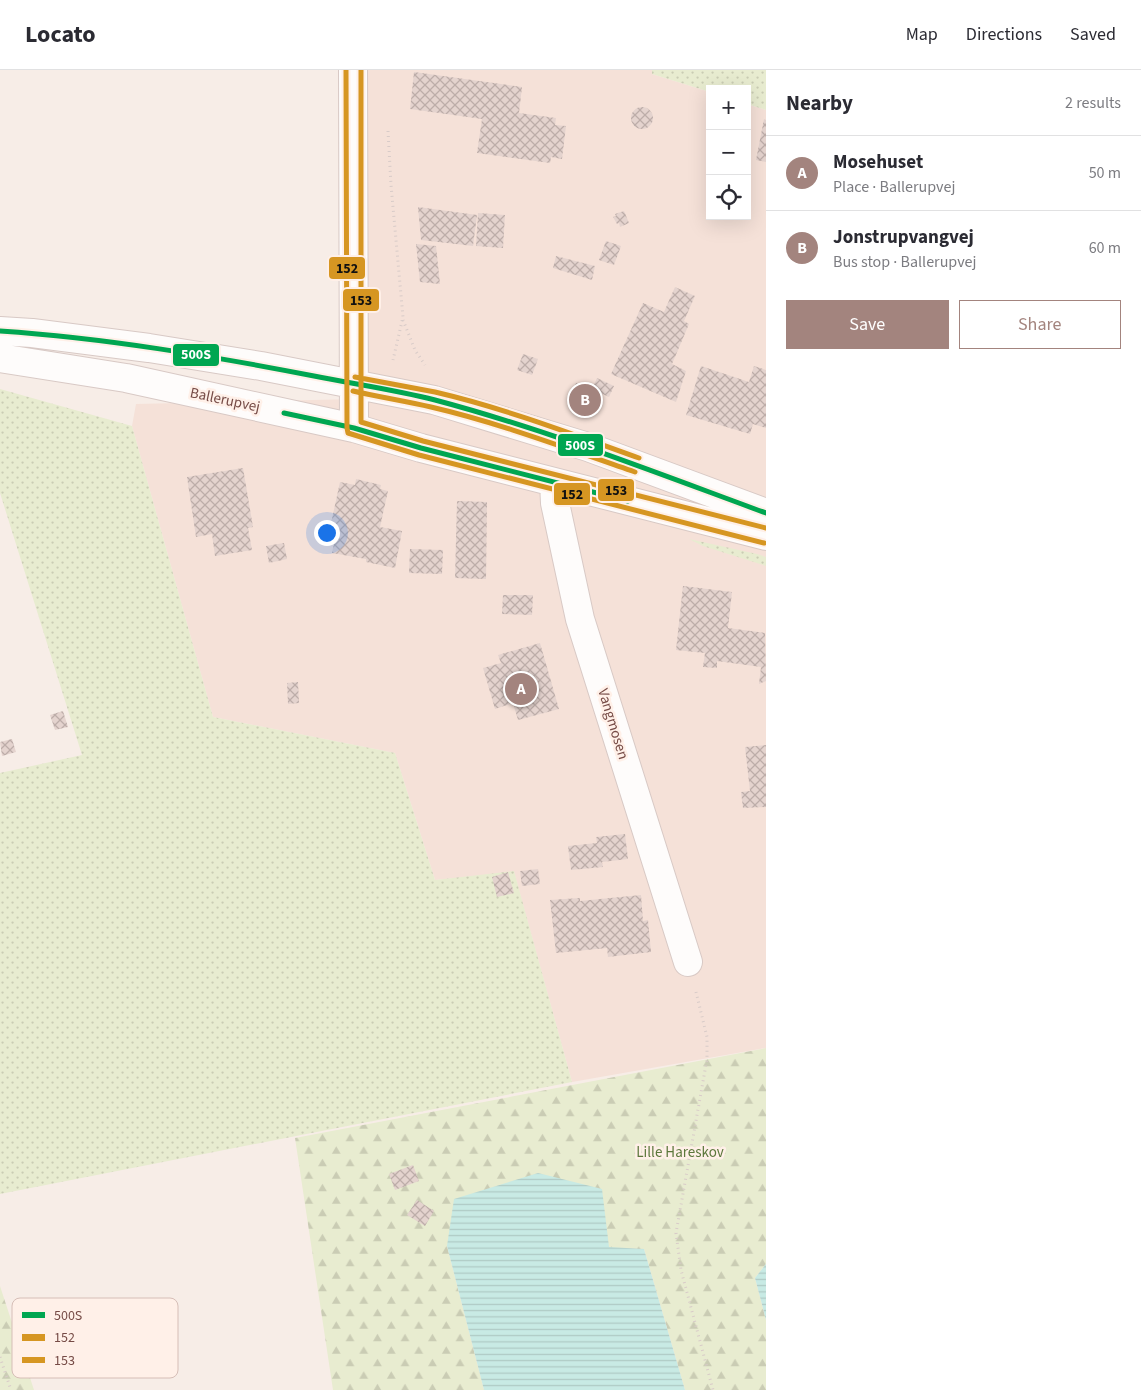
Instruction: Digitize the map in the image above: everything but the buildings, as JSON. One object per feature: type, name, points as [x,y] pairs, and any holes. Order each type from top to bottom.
[{"type":"street","points":[[353,70],[354,428]]},
{"type":"street","points":[[0,331],[32,333],[149,348],[434,400],[588,447],[766,513]]},
{"type":"street","name":"Ballerupvej","points":[[0,358],[126,378],[354,428],[421,448],[766,536]]},
{"type":"street","name":"Vangmosen","points":[[554,482],[555,503],[580,619],[688,962]]},
{"type":"path","points":[[388,130],[403,319],[415,350],[427,367]]},
{"type":"path","points":[[688,962],[707,1037],[707,1059],[676,1233],[681,1270],[713,1390]]},
{"type":"path","points":[[0,1357],[11,1390]]},
{"type":"shaded area","points":[[367,70],[652,70],[652,74],[706,91],[706,220],[751,220],[751,105],[766,110],[766,1048],[572,1082],[514,872],[435,880],[395,753],[213,717],[132,426],[136,404],[359,399]]},
{"type":"green space","points":[[652,70],[766,70],[766,110],[751,105],[751,85],[706,85],[706,91],[652,74]]},
{"type":"green space","points":[[0,389],[132,426],[213,717],[395,753],[435,880],[514,871],[572,1082],[0,1194],[0,773],[82,755],[0,493]]},
{"type":"green space","points":[[689,539],[766,557],[766,566],[703,546]]},
{"type":"green space","name":"Lille Hareskov","points":[[766,1048],[766,1264],[755,1278],[766,1320],[766,1390],[685,1390],[644,1249],[447,1246],[484,1390],[333,1390],[295,1138]]},
{"type":"green space","points":[[0,1286],[12,1323],[12,1378],[30,1378],[34,1390],[0,1390]]},
{"type":"water","points":[[538,1173],[602,1189],[609,1247],[644,1249],[685,1390],[484,1390],[447,1246],[454,1199]]},
{"type":"water","points":[[766,1264],[766,1320],[755,1278]]},
{"type":"transit line","name":"152","points":[[346,70],[348,433],[419,455],[764,543]]},
{"type":"transit line","name":"153","points":[[361,70],[361,422],[423,441],[766,528]]},
{"type":"transit line","name":"500S","points":[[0,331],[79,338],[197,355],[420,396],[561,438],[766,513]]},
{"type":"transit line","name":"153","points":[[355,377],[461,398],[538,422],[639,458]]},
{"type":"transit line","name":"152","points":[[353,391],[457,413],[635,472]]},
{"type":"transit line","name":"500S","points":[[284,413],[354,428],[421,448],[628,501]]},
{"type":"place","name":"Jonstrupvangvej","points":[[585,400]]},
{"type":"place","name":"Mosehuset","points":[[521,689]]}]
